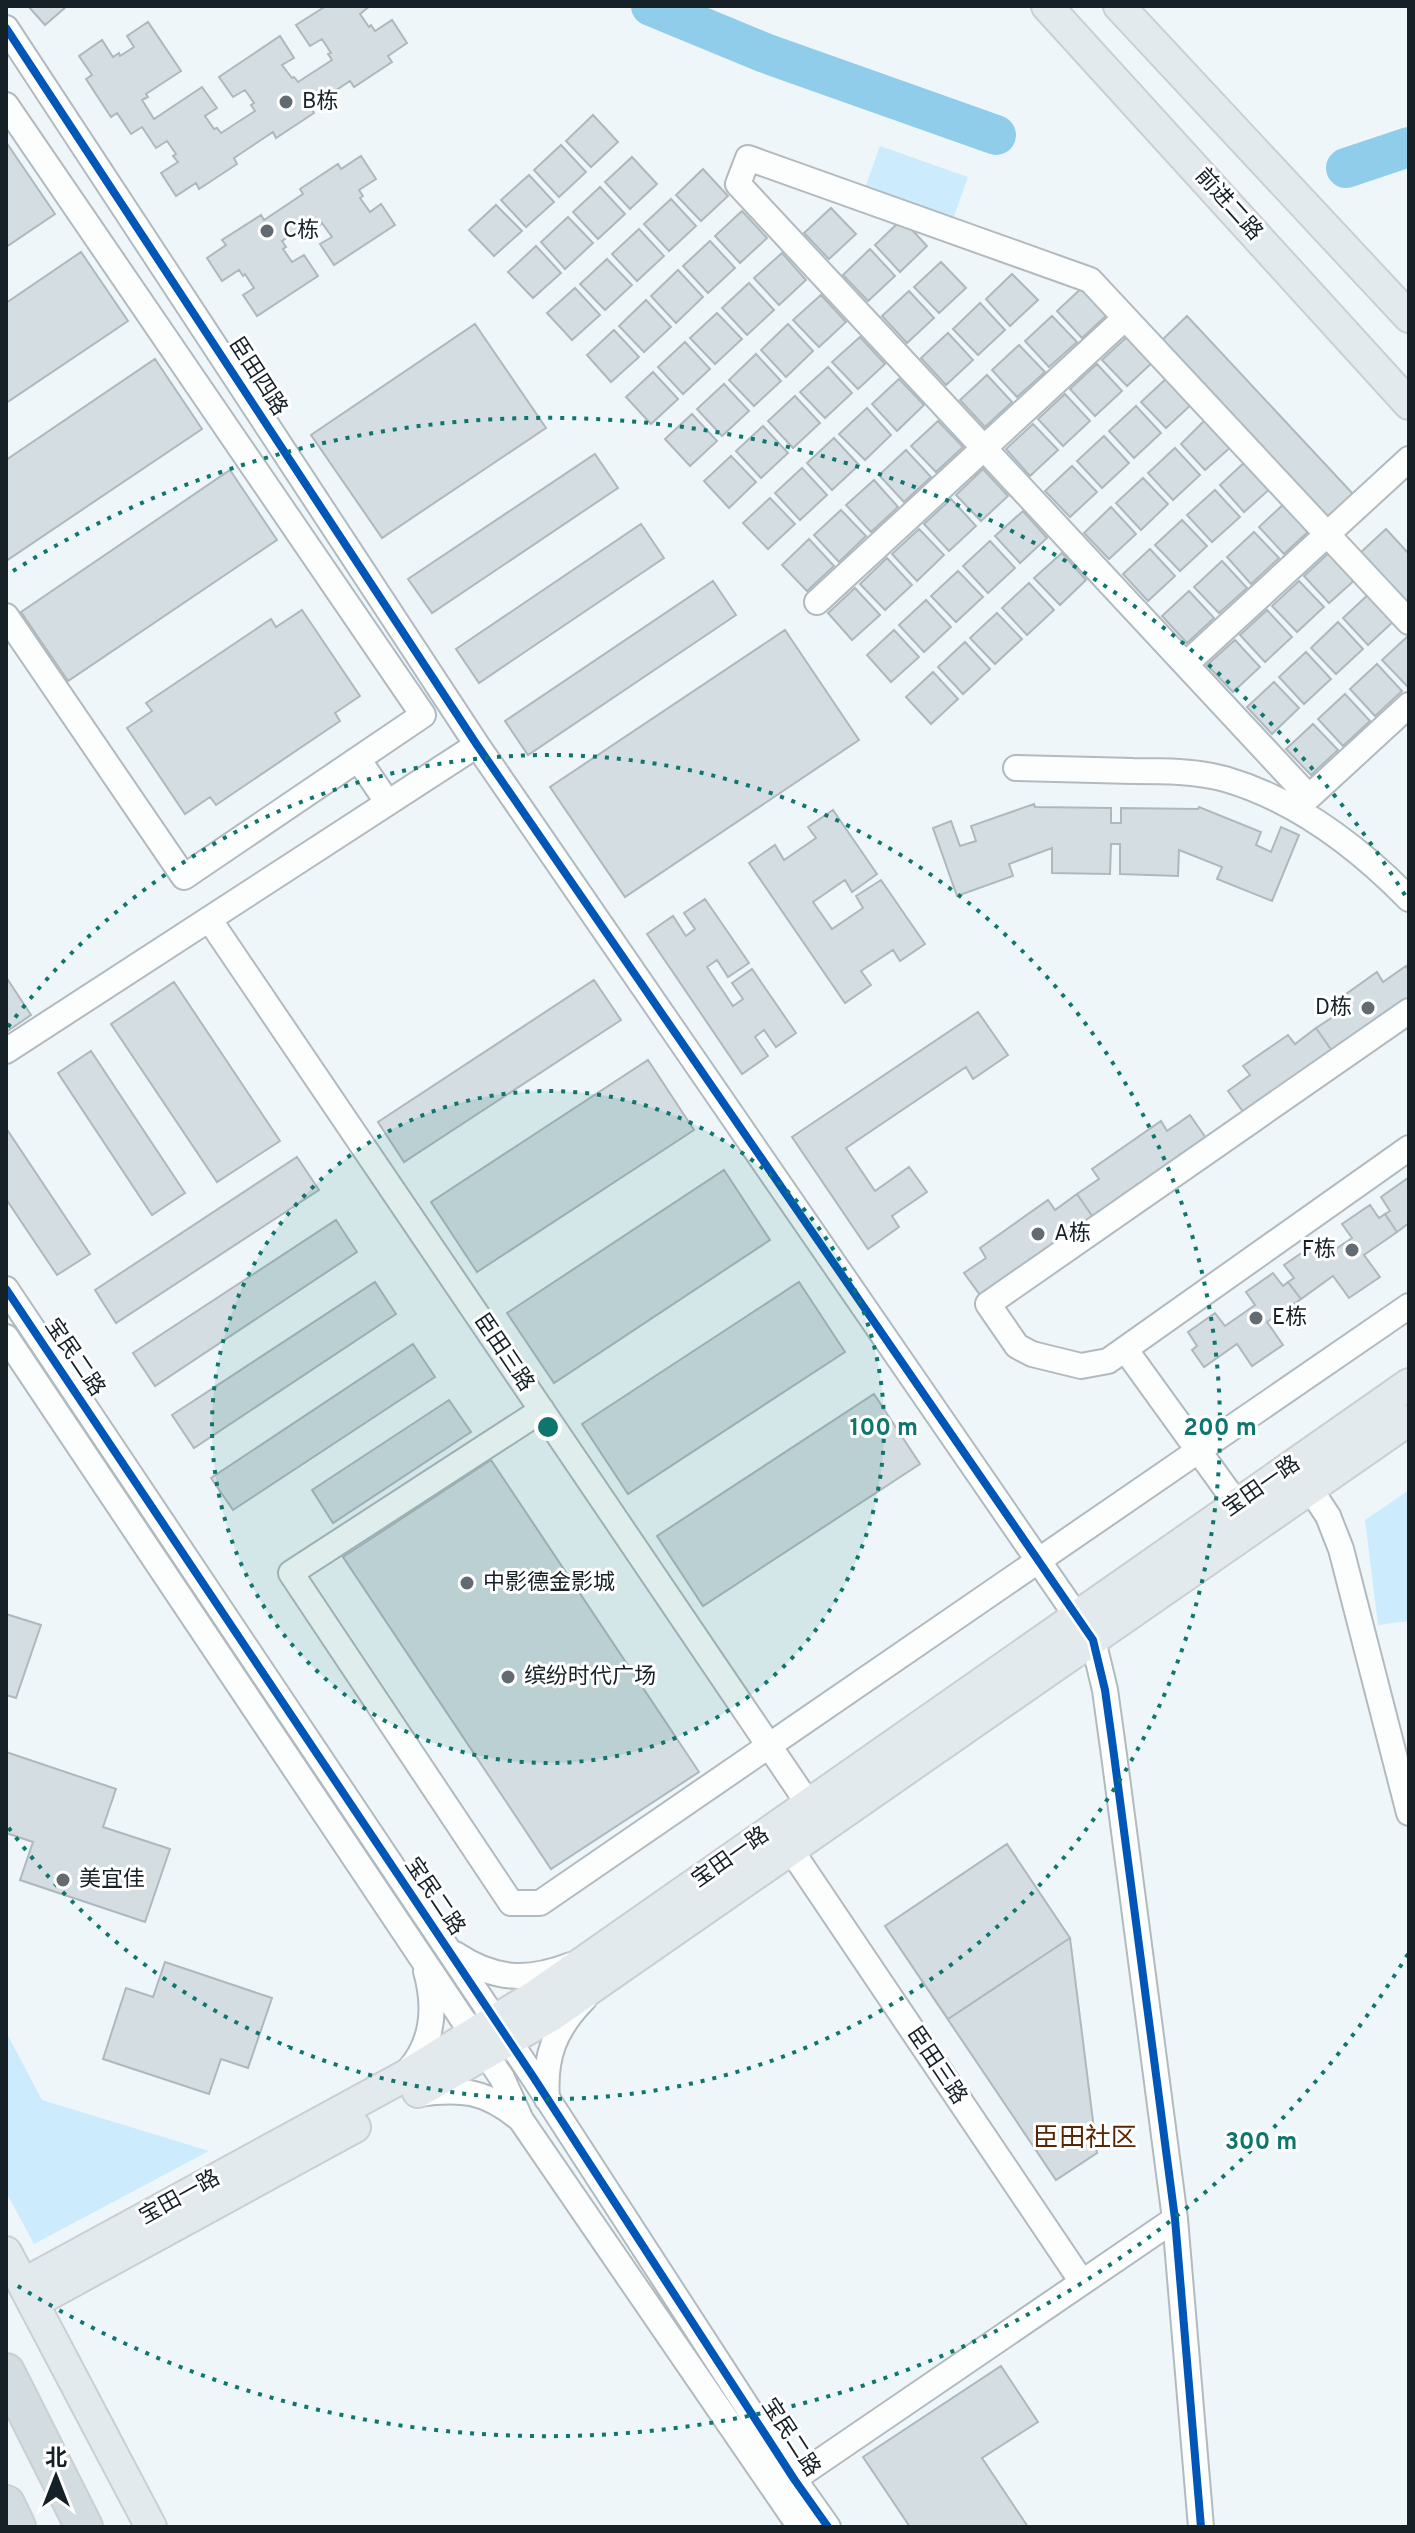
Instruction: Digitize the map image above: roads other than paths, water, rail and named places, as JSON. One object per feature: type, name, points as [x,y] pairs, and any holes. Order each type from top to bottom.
[{"type":"highway","points":[[6,2372],[84,2527]]},
{"type":"highway","points":[[6,2504],[17,2527]]},
{"type":"main road","name":"前进二路","points":[[1047,6],[1409,404]]},
{"type":"main road","points":[[1119,6],[1409,317]]},
{"type":"main road","name":"宝田一路","points":[[28,2294],[409,2086],[491,2037],[551,2016],[596,1969],[1303,1476],[1409,1384]]},
{"type":"main road","name":"宝田一路","points":[[1085,1628],[1237,1504],[1303,1476],[1409,1420]]},
{"type":"main road","name":"宝田一路","points":[[596,1969],[791,1850],[816,1815]]},
{"type":"main road","points":[[6,2252],[151,2527]]},
{"type":"street","name":"臣田四路","points":[[6,28],[477,745],[1085,1628]]},
{"type":"street","points":[[6,105],[423,715],[184,877],[6,616]]},
{"type":"street","points":[[1409,622],[1090,280],[748,158],[738,184],[1309,797],[1409,705]]},
{"type":"street","points":[[817,602],[1125,318]]},
{"type":"street","points":[[1186,664],[1409,459]]},
{"type":"street","points":[[6,1051],[477,745]]},
{"type":"street","points":[[358,759],[388,803]]},
{"type":"street","points":[[1016,768],[1177,772],[1223,779],[1271,796],[1319,822],[1373,863],[1409,899]]},
{"type":"street","name":"臣田三路","points":[[209,919],[816,1815]]},
{"type":"street","points":[[1409,1011],[988,1304],[1017,1346],[1032,1354],[1081,1366],[1108,1361],[1409,1148]]},
{"type":"street","name":"宝民二路","points":[[6,1289],[447,1949],[491,2037],[502,2078],[521,2120],[800,2527]]},
{"type":"street","points":[[542,1410],[291,1573],[511,1903],[540,1903],[1409,1306]]},
{"type":"street","name":"宝民二路","points":[[6,1337],[423,1961],[547,2102],[828,2527]]},
{"type":"street","points":[[1125,1349],[1237,1504]]},
{"type":"street","points":[[1303,1476],[1328,1516],[1341,1549],[1409,1813]]},
{"type":"street","points":[[1085,1628],[1105,1690],[1175,2219],[1201,2527]]},
{"type":"street","points":[[336,1829],[357,1814]]},
{"type":"street","name":"臣田三路","points":[[791,1850],[1082,2282]]},
{"type":"street","points":[[447,1949],[482,1970],[504,1976],[596,1969],[580,2003],[550,2050],[546,2068],[547,2102]]},
{"type":"street","points":[[423,1961],[429,1981],[433,2021],[409,2086],[478,2093],[501,2103],[521,2120]]},
{"type":"street","points":[[794,2479],[1175,2219]]},
{"type":"waterway","points":[[651,6],[765,53],[996,135]]},
{"type":"waterway","points":[[1346,168],[1409,147]]},
{"type":"place","name":"B栋","points":[[286,102]]},
{"type":"place","name":"C栋","points":[[267,231]]},
{"type":"place","name":"D栋","points":[[1368,1008]]},
{"type":"place","name":"A栋","points":[[1038,1234]]},
{"type":"place","name":"F栋","points":[[1352,1250]]},
{"type":"place","name":"E栋","points":[[1256,1318]]},
{"type":"place","name":"中影德金影城","points":[[467,1583]]},
{"type":"place","name":"缤纷时代广场","points":[[508,1677]]},
{"type":"place","name":"美宜佳","points":[[63,1880]]},
{"type":"district","name":"臣田社区","points":[[1085,2139]]}]
